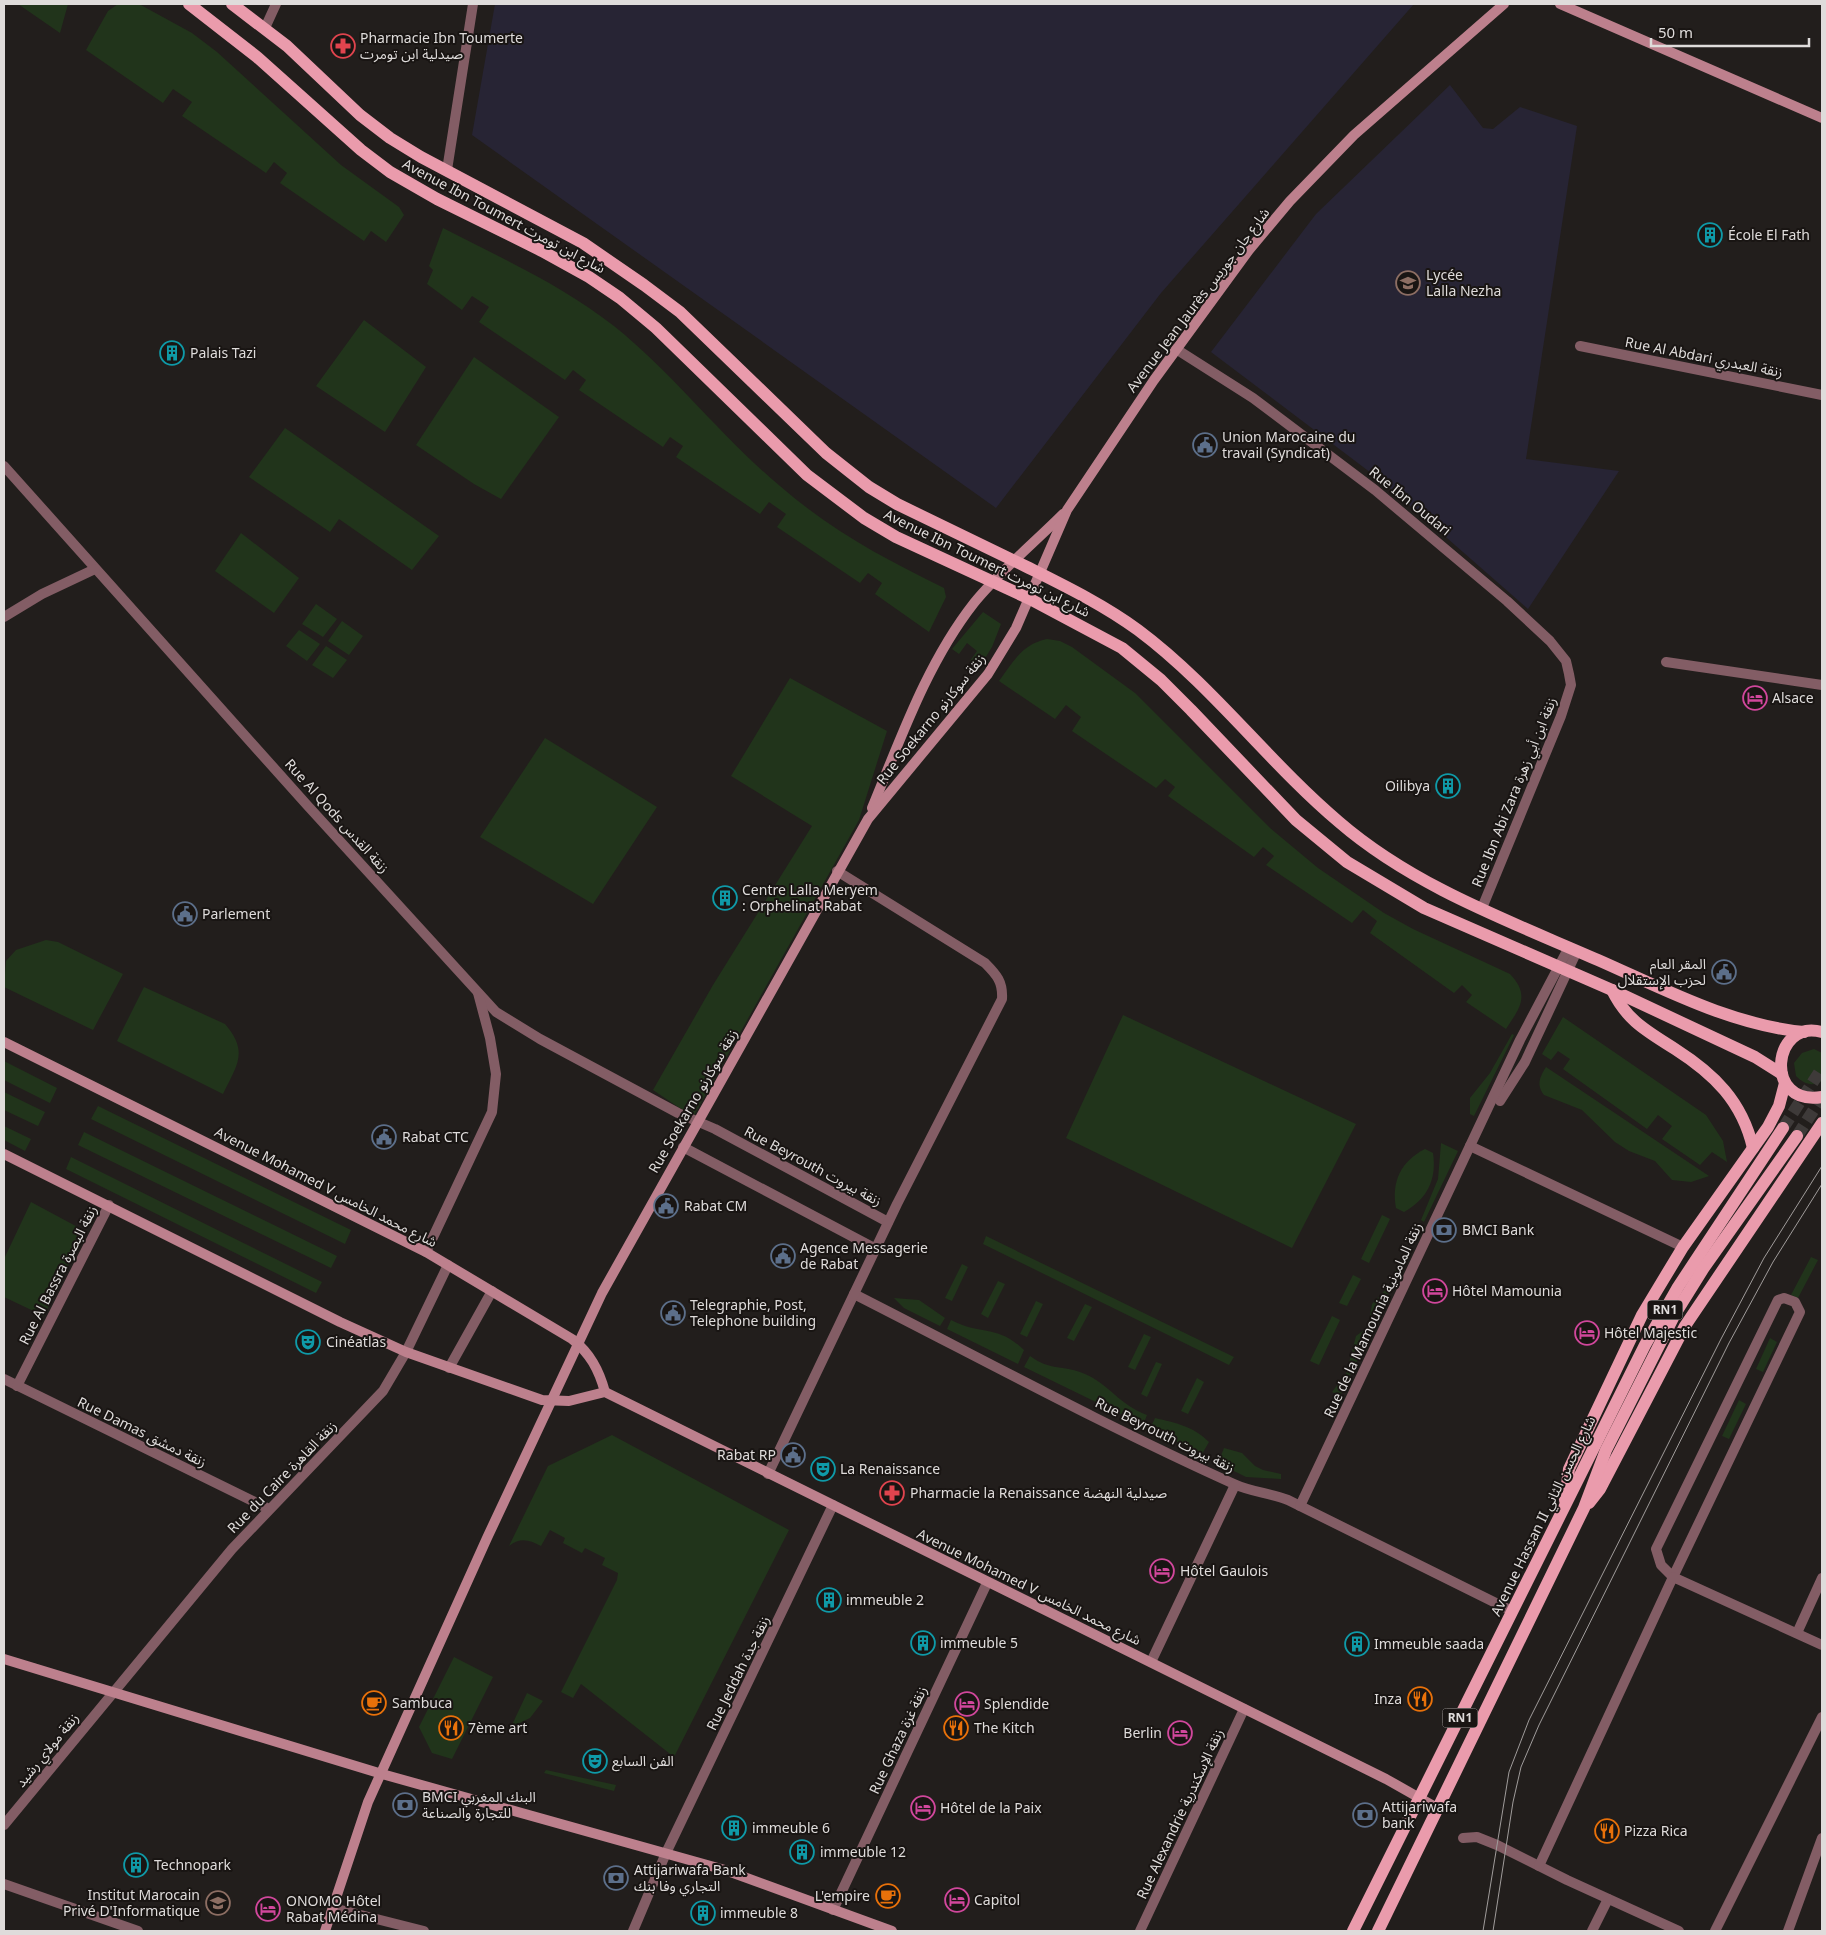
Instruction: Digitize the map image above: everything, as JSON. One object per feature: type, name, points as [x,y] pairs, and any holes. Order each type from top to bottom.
[{"type":"main road","name":"Avenue Ibn Toumert شارع ابن تومرت","points":[[189,4],[258,57],[361,150],[390,172],[437,199],[589,276],[620,298],[656,328],[772,443],[807,475],[842,502],[896,537],[1030,598],[1122,648],[1138,660],[1191,710],[1296,820],[1346,862],[1424,908],[1612,990],[1754,1057],[1803,1096],[1822,1097]]},
{"type":"main road","name":"Avenue Ibn Toumert شارع ابن تومرت","points":[[232,4],[265,28],[368,121],[390,138],[583,243],[680,312],[826,453],[869,487],[902,506],[1041,574],[1116,614],[1164,650],[1189,672],[1317,802],[1371,848],[1428,882],[1482,908],[1726,1014],[1768,1027],[1804,1032],[1821,1030]]},
{"type":"main road","name":"Avenue Jean Jaurès شارع جان جوريس","points":[[1068,510],[1176,349],[1249,250],[1324,165],[1375,117],[1504,4]]},
{"type":"main road","points":[[1560,4],[1822,118]]},
{"type":"main road","name":"Rue Soekarno زنقة سوكارنو","points":[[868,819],[988,674],[1011,638],[1068,510]]},
{"type":"main road","name":"Rue Soekarno زنقة سوكارنو","points":[[326,1931],[368,1802],[550,1401],[605,1287],[837,871],[868,819],[918,698],[959,625],[994,582],[1068,510]]},
{"type":"main road","points":[[1612,990],[1623,1010],[1639,1027],[1702,1068],[1720,1084],[1745,1120],[1753,1148]]},
{"type":"main road","points":[[1566,1504],[1569,1469],[1630,1338],[1655,1292],[1683,1247],[1774,1117],[1784,1079],[1781,1057],[1784,1049],[1796,1036],[1804,1032]]},
{"type":"main road","name":"Avenue Mohamed V شارع محمد الخامس","points":[[4,1042],[426,1252],[554,1327],[578,1344],[596,1366],[605,1392],[987,1583],[1386,1779],[1439,1809]]},
{"type":"main road","points":[[1584,1508],[1600,1489],[1672,1350],[1695,1310],[1822,1123]]},
{"type":"main road","name":"Avenue Hassan II شارع الحسن الثاني","points":[[1353,1931],[1661,1316],[1783,1128]]},
{"type":"main road","name":"Avenue Hassan II شارع الحسن الثاني","points":[[1378,1931],[1584,1508],[1606,1450],[1675,1314],[1703,1268],[1797,1136]]},
{"type":"main road","points":[[4,1154],[340,1322],[406,1352],[530,1397],[550,1401],[587,1398],[605,1392]]},
{"type":"main road","points":[[4,1659],[382,1774],[725,1870],[892,1931]]},
{"type":"street","points":[[265,28],[276,4]]},
{"type":"street","points":[[447,170],[473,4]]},
{"type":"street","name":"Rue Al Abdari زنقة العبدري","points":[[1580,346],[1822,395]]},
{"type":"street","name":"Rue Ibn Oudari","points":[[1176,349],[1253,398],[1338,461],[1500,595],[1558,649],[1566,661],[1571,685]]},
{"type":"street","name":"Rue Al Qods زنقة القدس","points":[[4,466],[307,805],[496,1012],[540,1039],[698,1123]]},
{"type":"street","points":[[4,617],[42,594],[96,569]]},
{"type":"street","points":[[1666,662],[1822,685]]},
{"type":"street","name":"Rue Ibn Abi Zara زنقة ابن أبي زهرة","points":[[1482,908],[1527,801],[1571,685]]},
{"type":"street","points":[[837,871],[985,963],[998,976],[1002,989],[997,1012],[888,1222]]},
{"type":"street","name":"Rue de la Mamounia زنقة المامونية","points":[[1300,1506],[1520,1040],[1573,949]]},
{"type":"street","name":"Rue de la Mamounia زنقة المامونية","points":[[1500,1101],[1525,1062],[1563,968]]},
{"type":"street","points":[[426,1252],[492,1112],[496,1074],[490,1038],[476,988]]},
{"type":"street","name":"Rue Beyrouth زنقة بيروت","points":[[698,1123],[715,1130],[888,1222],[854,1294],[1046,1393],[1236,1485],[1270,1493],[1300,1506],[1512,1611]]},
{"type":"street","points":[[1470,1146],[1683,1247]]},
{"type":"street","points":[[683,1147],[876,1249]]},
{"type":"street","name":"Rue Al Bassra زنقة البصرة","points":[[18,1386],[109,1205]]},
{"type":"street","name":"Rue du Caire زنقة القاهرة","points":[[112,1692],[232,1549],[383,1391],[406,1352],[448,1265]]},
{"type":"street","points":[[449,1368],[492,1291]]},
{"type":"street","points":[[768,1474],[854,1294]]},
{"type":"street","points":[[1539,1866],[1673,1577],[1800,1312],[1798,1306],[1790,1299],[1778,1300],[1656,1549],[1661,1565],[1673,1577],[1822,1645]]},
{"type":"street","name":"Rue Damas زنقة دمشق","points":[[4,1379],[269,1509]]},
{"type":"street","points":[[1151,1662],[1236,1485]]},
{"type":"street","name":"Rue Jeddah زنقة جدة","points":[[633,1931],[666,1853],[833,1505]]},
{"type":"street","points":[[1797,1633],[1822,1578]]},
{"type":"street","name":"Rue Ghaza زنقة غزة","points":[[833,1910],[987,1583]]},
{"type":"street","name":"زنقة مولاي رشيد","points":[[4,1825],[112,1692]]},
{"type":"street","name":"Rue Alexandrie زنقة الإسكندرية","points":[[1140,1931],[1244,1709]]},
{"type":"street","points":[[1715,1931],[1822,1717]]},
{"type":"street","points":[[1462,1838],[1478,1837],[1679,1931]]},
{"type":"street","points":[[1788,1931],[1804,1882],[1822,1838]]},
{"type":"street","points":[[4,1884],[138,1931]]},
{"type":"street","points":[[1592,1931],[1608,1899]]},
{"type":"street","points":[[333,1908],[424,1931]]},
{"type":"shaded area","points":[[495,4],[1414,4],[1161,293],[996,508],[472,135]]},
{"type":"shaded area","name":"Lycée Lalla Nezha","points":[[1450,85],[1483,128],[1493,129],[1520,107],[1577,126],[1526,459],[1619,471],[1528,609],[1383,482],[1211,352],[1316,214]]},
{"type":"green space","points":[[18,4],[68,4],[60,33]]},
{"type":"green space","points":[[118,4],[139,4],[192,33],[217,52],[341,165],[399,207],[404,215],[386,242],[371,231],[364,241],[280,183],[287,173],[274,162],[266,173],[182,116],[192,102],[173,89],[163,103],[86,50],[108,11]]},
{"type":"green space","points":[[443,228],[531,273],[594,311],[657,364],[758,467],[799,502],[859,543],[944,588],[946,597],[929,632],[875,594],[882,583],[868,573],[860,583],[777,527],[786,514],[769,502],[760,514],[676,457],[683,446],[670,437],[663,447],[579,390],[586,380],[573,370],[565,380],[479,322],[489,307],[472,296],[462,310],[427,284],[433,270],[429,266]]},
{"type":"green space","points":[[364,320],[426,367],[385,432],[316,386]]},
{"type":"green space","points":[[474,357],[559,417],[501,499],[474,484],[416,445]]},
{"type":"green space","points":[[285,428],[439,536],[412,570],[339,519],[330,532],[249,477]]},
{"type":"green space","points":[[241,533],[299,578],[274,613],[215,571]]},
{"type":"green space","points":[[316,604],[337,619],[323,637],[302,624]]},
{"type":"green space","points":[[983,612],[1001,624],[992,647],[979,668],[970,661],[977,651],[967,643],[959,654],[952,649]]},
{"type":"green space","points":[[342,621],[363,636],[349,655],[328,641]]},
{"type":"green space","points":[[299,630],[320,644],[307,661],[286,646]]},
{"type":"green space","points":[[1047,639],[1060,641],[1072,647],[1135,693],[1270,828],[1318,868],[1384,913],[1413,929],[1510,974],[1520,989],[1521,1002],[1519,1009],[1506,1029],[1466,1002],[1472,995],[1462,985],[1454,993],[1370,933],[1377,921],[1363,910],[1352,923],[1266,865],[1274,856],[1263,847],[1254,857],[1168,796],[1175,787],[1165,779],[1156,788],[1072,731],[1081,717],[1066,705],[1055,719],[999,681],[1025,649],[1038,641]]},
{"type":"green space","points":[[326,646],[347,660],[333,678],[312,665]]},
{"type":"green space","points":[[790,678],[887,731],[859,820],[693,1117],[653,1090],[713,985],[812,826],[731,776]]},
{"type":"green space","points":[[545,738],[657,807],[593,904],[480,837]]},
{"type":"green space","points":[[46,940],[58,942],[123,974],[93,1030],[4,987],[6,961],[16,950]]},
{"type":"green space","points":[[144,987],[225,1024],[237,1043],[239,1051],[233,1075],[223,1094],[117,1041]]},
{"type":"green space","points":[[1123,1015],[1356,1124],[1292,1248],[1066,1138]]},
{"type":"green space","points":[[1563,1017],[1706,1115],[1723,1141],[1727,1162],[1712,1152],[1700,1165],[1662,1139],[1672,1126],[1658,1115],[1647,1129],[1563,1069],[1570,1059],[1558,1051],[1551,1060],[1542,1054]]},
{"type":"green space","points":[[1512,1034],[1514,1035],[1474,1116],[1470,1114],[1470,1098],[1490,1073]]},
{"type":"green space","points":[[1814,1049],[1822,1053],[1822,1081],[1811,1084],[1805,1083],[1796,1076],[1794,1063],[1802,1053]]},
{"type":"green space","points":[[4,1061],[57,1088],[50,1103],[4,1080]]},
{"type":"green space","points":[[1546,1067],[1709,1176],[1691,1182],[1672,1180],[1655,1161],[1629,1151],[1615,1142],[1582,1110],[1544,1095],[1540,1087],[1540,1081]]},
{"type":"green space","points":[[4,1092],[45,1112],[38,1126],[4,1110]]},
{"type":"green space","points":[[98,1106],[351,1230],[345,1244],[91,1119]]},
{"type":"green space","points":[[4,1126],[31,1139],[25,1151],[4,1140]]},
{"type":"green space","points":[[84,1132],[337,1256],[331,1268],[78,1145]]},
{"type":"green space","points":[[1441,1143],[1458,1151],[1424,1222],[1421,1220],[1438,1179]]},
{"type":"green space","points":[[1425,1149],[1433,1153],[1432,1180],[1429,1188],[1419,1201],[1404,1212],[1396,1208],[1395,1190],[1397,1181],[1404,1166]]},
{"type":"green space","points":[[71,1157],[322,1282],[316,1293],[66,1169]]},
{"type":"green space","points":[[31,1202],[85,1231],[44,1316],[4,1297],[4,1259]]},
{"type":"green space","points":[[1382,1215],[1390,1219],[1369,1263],[1361,1259]]},
{"type":"green space","points":[[986,1236],[1234,1357],[1229,1365],[983,1244]]},
{"type":"green space","points":[[1811,1257],[1818,1260],[1798,1298],[1791,1295]]},
{"type":"green space","points":[[1399,1262],[1403,1264],[1375,1322],[1370,1316],[1372,1304],[1390,1285]]},
{"type":"green space","points":[[962,1264],[968,1267],[952,1301],[945,1298]]},
{"type":"green space","points":[[1353,1275],[1361,1279],[1347,1306],[1339,1303]]},
{"type":"green space","points":[[998,1281],[1005,1284],[988,1318],[981,1314]]},
{"type":"green space","points":[[894,1298],[919,1300],[945,1318],[940,1326],[904,1308]]},
{"type":"green space","points":[[1036,1301],[1043,1304],[1027,1337],[1020,1334]]},
{"type":"green space","points":[[1085,1304],[1092,1307],[1074,1341],[1067,1338]]},
{"type":"green space","points":[[1332,1316],[1340,1320],[1319,1365],[1310,1361]]},
{"type":"green space","points":[[951,1320],[972,1328],[997,1333],[1014,1342],[1024,1350],[1018,1364],[947,1329]]},
{"type":"green space","points":[[1367,1328],[1372,1330],[1340,1396],[1332,1392],[1346,1374],[1356,1336]]},
{"type":"green space","points":[[1144,1334],[1151,1337],[1135,1370],[1128,1367]]},
{"type":"green space","points":[[1770,1338],[1777,1342],[1763,1372],[1756,1369]]},
{"type":"green space","points":[[1030,1356],[1044,1364],[1078,1371],[1093,1378],[1129,1406],[1147,1415],[1143,1425],[1024,1367]]},
{"type":"green space","points":[[1156,1362],[1162,1364],[1147,1397],[1141,1394]]},
{"type":"green space","points":[[1197,1378],[1204,1382],[1188,1414],[1181,1411]]},
{"type":"green space","points":[[1739,1400],[1746,1404],[1729,1439],[1722,1436]]},
{"type":"green space","points":[[1155,1418],[1184,1426],[1197,1432],[1209,1442],[1202,1454],[1150,1429]]},
{"type":"green space","points":[[612,1435],[789,1530],[674,1757],[581,1684],[573,1698],[561,1692],[617,1580],[618,1573],[602,1565],[605,1558],[585,1548],[582,1553],[563,1543],[565,1538],[550,1530],[541,1546],[533,1542],[521,1540],[509,1546],[548,1466]]},
{"type":"green space","points":[[1224,1448],[1242,1453],[1255,1466],[1263,1470],[1281,1474],[1281,1479],[1246,1477],[1218,1463]]},
{"type":"green space","points":[[454,1657],[493,1677],[452,1759],[432,1753],[419,1727]]},
{"type":"green space","points":[[527,1693],[543,1701],[530,1718],[511,1727]]},
{"type":"green space","points":[[546,1770],[616,1785],[614,1791],[544,1773]]},
{"type":"tunnel","points":[[1783,1128],[1822,1068]]},
{"type":"tunnel","points":[[1797,1136],[1822,1097]]},
{"type":"tram line","points":[[1483,1931],[1509,1772],[1529,1720],[1721,1339],[1764,1258],[1822,1166]]},
{"type":"tram line","points":[[1493,1931],[1513,1802],[1521,1767],[1539,1725],[1729,1343],[1773,1262],[1822,1184]]},
{"type":"place","name":"Pharmacie Ibn Toumerte صيدلية ابن تومرت","points":[[343,46]]},
{"type":"place","name":"École El Fath","points":[[1710,235]]},
{"type":"place","name":"Lycée Lalla Nezha","points":[[1408,283]]},
{"type":"place","name":"Palais Tazi","points":[[172,353]]},
{"type":"place","name":"Union Marocaine du travail (Syndicat)","points":[[1205,445]]},
{"type":"place","name":"Alsace","points":[[1755,698]]},
{"type":"place","name":"Oilibya","points":[[1448,786]]},
{"type":"place","name":"Centre Lalla Meryem : Orphelinat Rabat","points":[[725,898]]},
{"type":"place","name":"Parlement","points":[[185,914]]},
{"type":"place","name":"المقر العام لحزب الإستقلال","points":[[1724,972]]},
{"type":"place","name":"Rabat CTC","points":[[384,1137]]},
{"type":"place","name":"Rabat CM","points":[[666,1206]]},
{"type":"place","name":"BMCI Bank","points":[[1444,1230]]},
{"type":"place","name":"Agence Messagerie de Rabat","points":[[783,1256]]},
{"type":"place","name":"Hôtel Mamounia","points":[[1435,1291]]},
{"type":"place","name":"Telegraphie, Post, Telephone building","points":[[673,1313]]},
{"type":"place","name":"Hôtel Majestic","points":[[1587,1333]]},
{"type":"place","name":"Cinéatlas","points":[[308,1342]]},
{"type":"place","name":"Rabat RP","points":[[793,1455]]},
{"type":"place","name":"La Renaissance","points":[[823,1469]]},
{"type":"place","name":"Pharmacie la Renaissance صيدلية النهضة","points":[[892,1493]]},
{"type":"place","name":"Hôtel Gaulois","points":[[1162,1571]]},
{"type":"place","name":"immeuble 2","points":[[829,1600]]},
{"type":"place","name":"immeuble 5","points":[[923,1643]]},
{"type":"place","name":"Immeuble saada","points":[[1357,1644]]},
{"type":"place","name":"Inza","points":[[1420,1699]]},
{"type":"place","name":"Sambuca","points":[[374,1703]]},
{"type":"place","name":"Splendide","points":[[967,1704]]},
{"type":"place","name":"7ème art","points":[[451,1728]]},
{"type":"place","name":"The Kitch","points":[[956,1728]]},
{"type":"place","name":"Berlin","points":[[1180,1733]]},
{"type":"place","name":"الفن السابع","points":[[595,1761]]},
{"type":"place","name":"BMCI البنك المغربي للتجارة والصناعة","points":[[405,1805]]},
{"type":"place","name":"Hôtel de la Paix","points":[[923,1808]]},
{"type":"place","name":"Attijariwafa bank","points":[[1365,1815]]},
{"type":"place","name":"immeuble 6","points":[[734,1828]]},
{"type":"place","name":"Pizza Rica","points":[[1607,1831]]},
{"type":"place","name":"immeuble 12","points":[[802,1852]]},
{"type":"place","name":"Technopark","points":[[136,1865]]},
{"type":"place","name":"Attijariwafa Bank التجاري وفا بنك","points":[[616,1878]]},
{"type":"place","name":"L'empire","points":[[888,1896]]},
{"type":"place","name":"Capitol","points":[[957,1900]]},
{"type":"place","name":"Institut Marocain Privé D'Informatique","points":[[218,1903]]},
{"type":"place","name":"ONOMO Hôtel Rabat Médina","points":[[268,1909]]},
{"type":"place","name":"immeuble 8","points":[[703,1913]]}]
